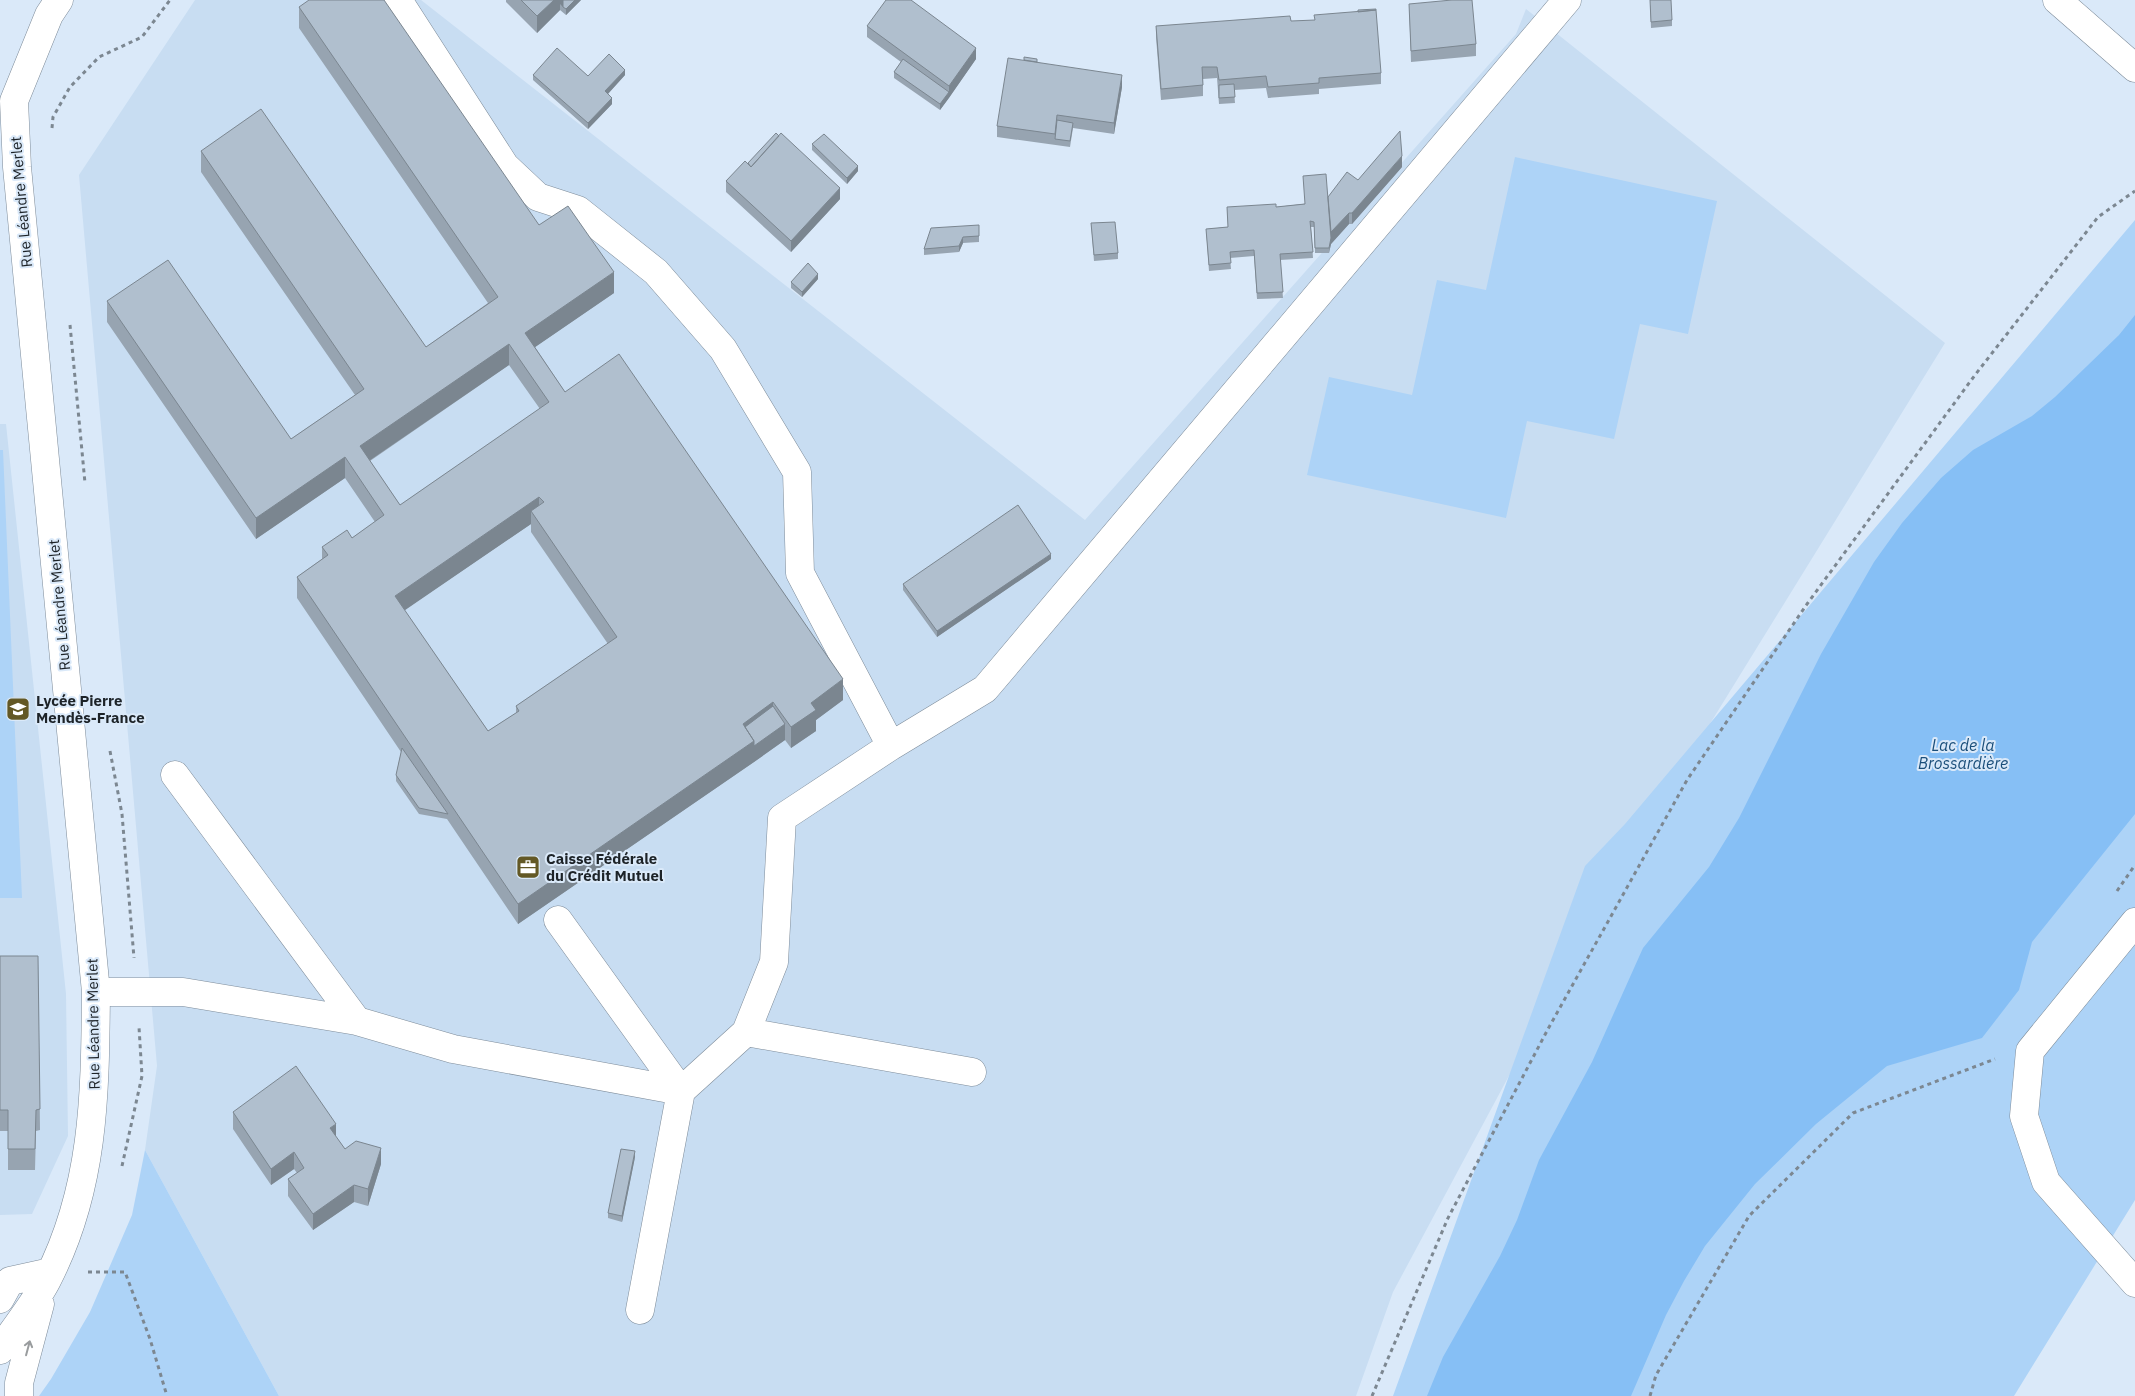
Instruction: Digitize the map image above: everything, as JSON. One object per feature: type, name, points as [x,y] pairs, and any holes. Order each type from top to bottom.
[{"type":"street","name":"Rue Léandre Merlet","points":[[19,1396],[19,1383],[51,1272],[85,1174],[95,1094],[96,992],[18,177],[14,101],[49,15],[59,0]]},
{"type":"street","points":[[398,0],[505,166],[538,197],[578,210],[656,272],[723,349],[797,472],[800,573],[891,746]]},
{"type":"street","points":[[640,1310],[682,1091],[746,1032],[774,962],[782,818],[891,746],[985,689],[1567,0]]},
{"type":"street","points":[[2058,0],[2135,42]]},
{"type":"street","points":[[2058,0],[2135,68]]},
{"type":"street","points":[[176,774],[357,1021]]},
{"type":"street","points":[[558,920],[682,1091]]},
{"type":"street","points":[[2135,922],[2030,1051],[2024,1116],[2046,1182],[2135,1284]]},
{"type":"street","points":[[96,992],[183,992],[357,1021],[453,1049],[682,1091]]},
{"type":"street","points":[[746,1032],[972,1072]]},
{"type":"street","name":"Rue Léandre Merlet","points":[[0,1350],[51,1272]]},
{"type":"street","points":[[0,1299],[10,1281],[51,1272]]},
{"type":"path","points":[[1372,1396],[1448,1218],[1548,1029],[1688,780],[1807,604],[1975,376],[2098,217],[2135,191]]},
{"type":"path","points":[[1650,1396],[1656,1375],[1750,1216],[1853,1113],[2004,1055],[2030,1051]]},
{"type":"path","points":[[51,1272],[125,1272],[150,1340],[167,1396]]},
{"type":"shaded area","points":[[195,0],[421,0],[1085,520],[1516,34],[1526,9],[1945,343],[1616,876],[1393,1292],[1356,1396],[279,1396],[145,1150],[157,1066],[79,175]]},
{"type":"shaded area","points":[[1515,157],[1717,201],[1688,334],[1640,324],[1614,439],[1527,421],[1506,518],[1307,475],[1329,377],[1412,395],[1437,280],[1486,290]]},
{"type":"shaded area","points":[[2135,220],[2135,1200],[2014,1396],[1393,1396],[1585,866],[1625,824]]},
{"type":"shaded area","name":"Lycée Pierre Mendès-France","points":[[0,424],[6,424],[66,994],[68,1136],[32,1214],[0,1215]]},
{"type":"shaded area","points":[[0,450],[3,450],[22,898],[0,898]]},
{"type":"shaded area","points":[[145,1150],[279,1396],[39,1396],[90,1312],[132,1215]]},
{"type":"water","name":"Lac de la Brossardière","points":[[2135,315],[2135,814],[2032,942],[2019,990],[1982,1038],[1887,1066],[1816,1124],[1755,1184],[1705,1246],[1684,1281],[1666,1315],[1631,1396],[1427,1396],[1443,1357],[1500,1256],[1517,1220],[1539,1160],[1592,1062],[1643,948],[1709,867],[1739,818],[1821,654],[1874,562],[1902,523],[1941,478],[1973,450],[2032,416],[2055,397],[2119,335]]},
{"type":"building","points":[[309,0],[384,0],[539,225],[568,206],[614,272],[525,333],[565,392],[619,354],[843,679],[811,703],[816,710],[791,727],[773,702],[743,724],[754,741],[518,904],[297,577],[328,555],[322,547],[347,530],[352,538],[384,515],[345,457],[256,518],[107,301],[168,260],[291,439],[364,389],[201,151],[261,109],[426,347],[498,297],[299,7]],"holes":[[[509,344],[549,402],[400,505],[360,446]],[[539,497],[544,502],[531,511],[617,637],[516,706],[519,711],[488,731],[395,596]]]},
{"type":"building","points":[[521,0],[554,0],[537,16]]},
{"type":"building","points":[[563,0],[575,0],[566,9],[563,7]]},
{"type":"building","points":[[886,0],[911,0],[976,48],[949,86],[867,26]]},
{"type":"building","points":[[1472,0],[1476,44],[1411,51],[1409,4]]},
{"type":"building","points":[[1650,0],[1671,0],[1672,20],[1651,22]]},
{"type":"building","points":[[1358,10],[1376,10],[1358,12]]},
{"type":"building","points":[[1376,10],[1381,73],[1319,78],[1319,83],[1268,87],[1266,76],[1219,80],[1217,67],[1202,67],[1203,85],[1161,89],[1156,26],[1290,16],[1291,21],[1315,20],[1314,15]]},
{"type":"building","points":[[557,48],[588,76],[609,54],[625,70],[605,91],[612,98],[588,123],[533,75]]},
{"type":"building","points":[[1024,57],[1037,59],[1037,62],[1024,60]]},
{"type":"building","points":[[1008,58],[1122,75],[1114,123],[1057,115],[1055,134],[997,126]]},
{"type":"building","points":[[903,59],[949,92],[940,104],[894,72]]},
{"type":"building","points":[[1234,84],[1235,97],[1219,98],[1219,85]]},
{"type":"building","points":[[1057,120],[1073,123],[1070,141],[1055,139]]},
{"type":"building","points":[[1400,131],[1402,156],[1352,213],[1349,213],[1331,232],[1328,197],[1347,172],[1358,180]]},
{"type":"building","points":[[776,133],[779,136],[751,167],[748,163]]},
{"type":"building","points":[[781,133],[840,188],[791,241],[726,181],[745,161],[751,167]]},
{"type":"building","points":[[824,134],[858,166],[847,178],[812,144]]},
{"type":"building","points":[[1326,174],[1331,238],[1329,248],[1315,248],[1314,222],[1310,221],[1313,252],[1280,254],[1283,292],[1257,293],[1254,250],[1230,252],[1231,263],[1209,265],[1206,229],[1228,227],[1227,207],[1276,204],[1276,207],[1305,204],[1303,176]]},
{"type":"building","points":[[1115,222],[1118,253],[1094,255],[1091,223]]},
{"type":"building","points":[[979,225],[979,236],[963,237],[959,246],[924,249],[931,228]]},
{"type":"building","points":[[808,263],[818,274],[802,292],[791,282]]},
{"type":"building","points":[[1018,505],[1051,554],[937,631],[903,584]]},
{"type":"building","points":[[773,706],[785,724],[754,746],[754,741],[745,727]]},
{"type":"building","points":[[402,748],[448,814],[419,808],[396,775]]},
{"type":"building","points":[[0,956],[38,956],[40,1109],[36,1110],[35,1149],[8,1149],[8,1110],[0,1110]]},
{"type":"building","points":[[296,1066],[336,1124],[330,1128],[345,1149],[356,1141],[381,1148],[368,1189],[354,1185],[313,1214],[288,1179],[304,1168],[294,1152],[271,1169],[233,1112]]},
{"type":"building","points":[[621,1149],[635,1151],[622,1216],[608,1213]]},
{"type":"place","name":"Lycée Pierre Mendès-France","points":[[18,709]]},
{"type":"place","name":"Caisse Fédérale du Crédit Mutuel","points":[[528,867]]}]
